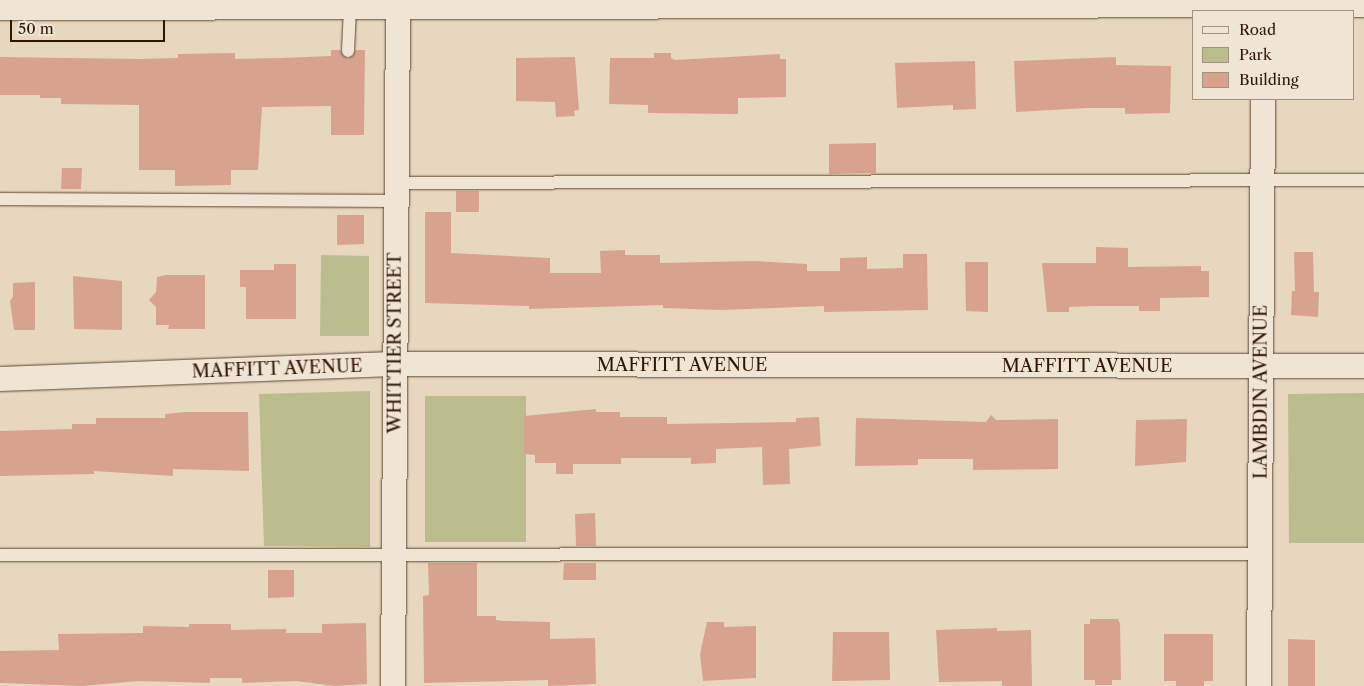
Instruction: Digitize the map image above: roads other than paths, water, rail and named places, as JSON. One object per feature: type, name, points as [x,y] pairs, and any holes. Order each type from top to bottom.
[{"type":"street","points":[[0,8],[68,3],[230,4],[350,8],[398,4],[967,3],[1264,8],[1364,5]]},
{"type":"street","name":"WHITTIER STREET","points":[[393,686],[398,4]]},
{"type":"street","name":"LAMBDIN AVENUE","points":[[1259,686],[1263,100]]},
{"type":"street","name":"MAFFITT AVENUE","points":[[0,379],[394,364],[1364,366]]},
{"type":"lane","points":[[348,50],[350,8]]},
{"type":"lane","points":[[0,199],[1364,180]]},
{"type":"lane","points":[[0,555],[1260,554]]}]
